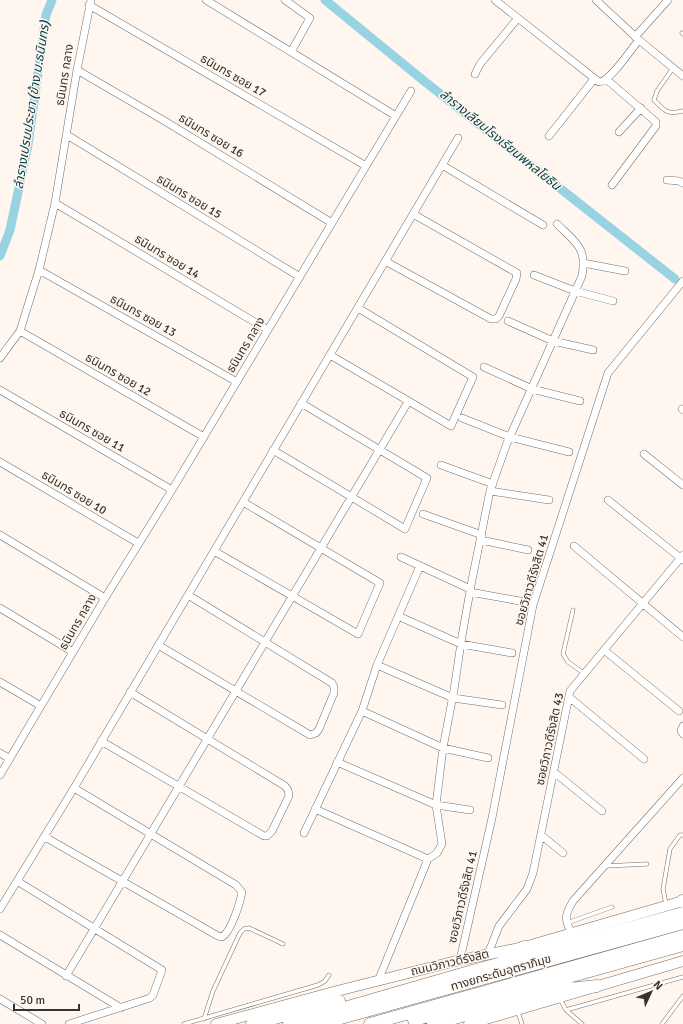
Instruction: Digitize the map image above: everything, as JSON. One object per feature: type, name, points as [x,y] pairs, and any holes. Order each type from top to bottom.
[{"type":"highway","name":"ถนนวิภาวดีรังสิต","points":[[289,1024],[468,972],[683,904]]},
{"type":"highway","name":"ทางยกระดับอุตราภิมุข","points":[[319,1024],[683,923]]},
{"type":"highway","name":"ทางยกระดับอุตราภิมุข","points":[[370,1024],[683,936]]},
{"type":"highway","points":[[400,1024],[683,945]]},
{"type":"highway","points":[[252,1024],[494,962],[524,947]]},
{"type":"highway","points":[[555,995],[620,963]]},
{"type":"highway","points":[[434,1024],[597,986]]},
{"type":"main road","name":"ถนนวิภาวดีรังสิต","points":[[216,1024],[337,990],[460,960],[524,947],[569,928],[667,906],[683,904]]},
{"type":"main road","points":[[597,986],[683,961]]},
{"type":"main road","points":[[469,1024],[517,1010],[555,995]]},
{"type":"street","points":[[206,0],[396,116]]},
{"type":"street","points":[[285,0],[310,18],[291,52]]},
{"type":"street","points":[[496,0],[599,82],[603,82],[606,79],[668,0]]},
{"type":"street","points":[[596,0],[637,38],[683,76]]},
{"type":"street","name":"ธนินทร กลาง","points":[[0,358],[20,331],[39,270],[55,203],[90,2]]},
{"type":"street","name":"ธนินทร ซอย 17","points":[[90,2],[366,166]]},
{"type":"street","points":[[475,74],[480,64],[518,18]]},
{"type":"street","name":"ธนินทร ซอย 16","points":[[77,70],[332,222]]},
{"type":"street","points":[[549,136],[594,79]]},
{"type":"street","points":[[606,79],[656,122],[656,126],[612,185]]},
{"type":"street","name":"ธนินทร กลาง","points":[[0,775],[104,598],[172,490],[411,91]]},
{"type":"street","points":[[619,132],[641,108]]},
{"type":"street","name":"ธนินทร ซอย 15","points":[[67,135],[300,277]]},
{"type":"street","points":[[0,909],[45,837],[458,138]]},
{"type":"street","points":[[442,165],[543,225]]},
{"type":"street","points":[[667,180],[679,181],[683,183]]},
{"type":"street","name":"ธนินทร ซอย 14","points":[[55,203],[268,330]]},
{"type":"street","points":[[385,261],[491,319],[496,320],[499,316],[516,279],[516,273],[413,214]]},
{"type":"street","points":[[378,981],[428,858],[437,853],[442,844],[436,805],[443,748],[453,698],[470,591],[491,488],[510,437],[582,276],[582,251],[577,243],[557,224]]},
{"type":"street","points":[[583,263],[625,271]]},
{"type":"street","name":"ธนินทร ซอย 13","points":[[39,270],[237,382]]},
{"type":"street","points":[[534,276],[575,292],[613,301]]},
{"type":"street","name":"ซอยวิภาวดีรังสิต 41","points":[[460,960],[492,818],[533,606],[608,373],[683,281]]},
{"type":"street","points":[[330,355],[451,426],[473,377],[358,308]]},
{"type":"street","points":[[508,320],[553,341],[593,350]]},
{"type":"street","name":"ธนินทร ซอย 12","points":[[20,331],[204,437]]},
{"type":"street","points":[[484,367],[532,389],[580,401]]},
{"type":"street","name":"ธนินทร ซอย 11","points":[[0,390],[172,490]]},
{"type":"street","points":[[66,976],[408,402]]},
{"type":"street","points":[[273,450],[405,529],[427,478],[301,403]]},
{"type":"street","points":[[462,418],[510,437],[570,452]]},
{"type":"street","points":[[644,454],[683,485]]},
{"type":"street","name":"ธนินทร ซอย 10","points":[[0,462],[138,543]]},
{"type":"street","points":[[441,465],[491,488],[549,500]]},
{"type":"street","points":[[608,500],[682,557]]},
{"type":"street","points":[[214,551],[358,634],[380,583],[243,502]]},
{"type":"street","points":[[423,514],[481,538],[528,550]]},
{"type":"street","points":[[0,535],[104,598]]},
{"type":"street","points":[[574,546],[683,637]]},
{"type":"street","name":"ซอยวิภาวดีรังสิต 43","points":[[488,954],[499,926],[527,889],[534,873],[570,691],[682,557]]},
{"type":"street","points":[[400,558],[420,566],[470,591],[525,602]]},
{"type":"street","points":[[304,833],[362,711],[377,665],[420,566]]},
{"type":"street","points":[[158,645],[310,734],[316,733],[319,729],[334,693],[334,686],[328,680],[188,595]]},
{"type":"street","points":[[0,608],[73,652]]},
{"type":"street","points":[[398,616],[461,644],[512,653]]},
{"type":"street","points":[[604,650],[679,711]]},
{"type":"street","points":[[377,665],[453,698],[502,705]]},
{"type":"street","points":[[0,682],[41,706]]},
{"type":"street","points":[[101,740],[264,836],[267,836],[272,831],[289,796],[288,790],[281,783],[130,692]]},
{"type":"street","points":[[569,697],[644,759]]},
{"type":"street","points":[[362,711],[443,748],[488,758]]},
{"type":"street","points":[[683,726],[681,732],[683,734]]},
{"type":"street","points":[[0,753],[10,758]]},
{"type":"street","points":[[337,762],[436,805],[470,810]]},
{"type":"street","points":[[554,772],[602,811]]},
{"type":"street","points":[[569,928],[566,914],[573,901],[683,778]]},
{"type":"street","points":[[45,837],[218,936],[222,937],[228,932],[242,892],[240,888],[74,788]]},
{"type":"street","points":[[315,809],[428,858]]},
{"type":"street","points":[[541,835],[563,853]]},
{"type":"street","points":[[17,881],[162,970],[153,996],[150,998],[69,1024]]},
{"type":"street","points":[[0,935],[121,1008]]},
{"type":"street","points":[[0,999],[42,1024]]},
{"type":"lane","points":[[673,68],[657,91],[654,100],[663,110],[673,114],[683,111]]},
{"type":"lane","points":[[573,610],[563,654],[568,662],[584,674]]},
{"type":"lane","points":[[667,906],[663,889],[670,850],[680,835],[683,835]]},
{"type":"lane","points":[[604,866],[647,864]]},
{"type":"lane","points":[[569,928],[612,907]]},
{"type":"lane","points":[[204,1019],[213,991],[240,933],[244,929],[249,928],[283,944]]},
{"type":"lane","points":[[184,1024],[318,985],[325,981],[329,975]]},
{"type":"lane","points":[[566,1010],[683,977]]},
{"type":"lane","points":[[555,995],[566,1010],[582,1024]]},
{"type":"lane","points":[[662,1024],[683,996]]},
{"type":"lane","points":[[517,1010],[522,1024]]},
{"type":"waterway","name":"ลำรางเปรมประชา (ข้าง ม.ธนินทร)","points":[[0,256],[10,230],[28,145],[46,15],[52,0]]},
{"type":"waterway","name":"ลำรางเลียบโรงเรียนพหลโยธิน","points":[[325,0],[424,81],[675,279]]}]
